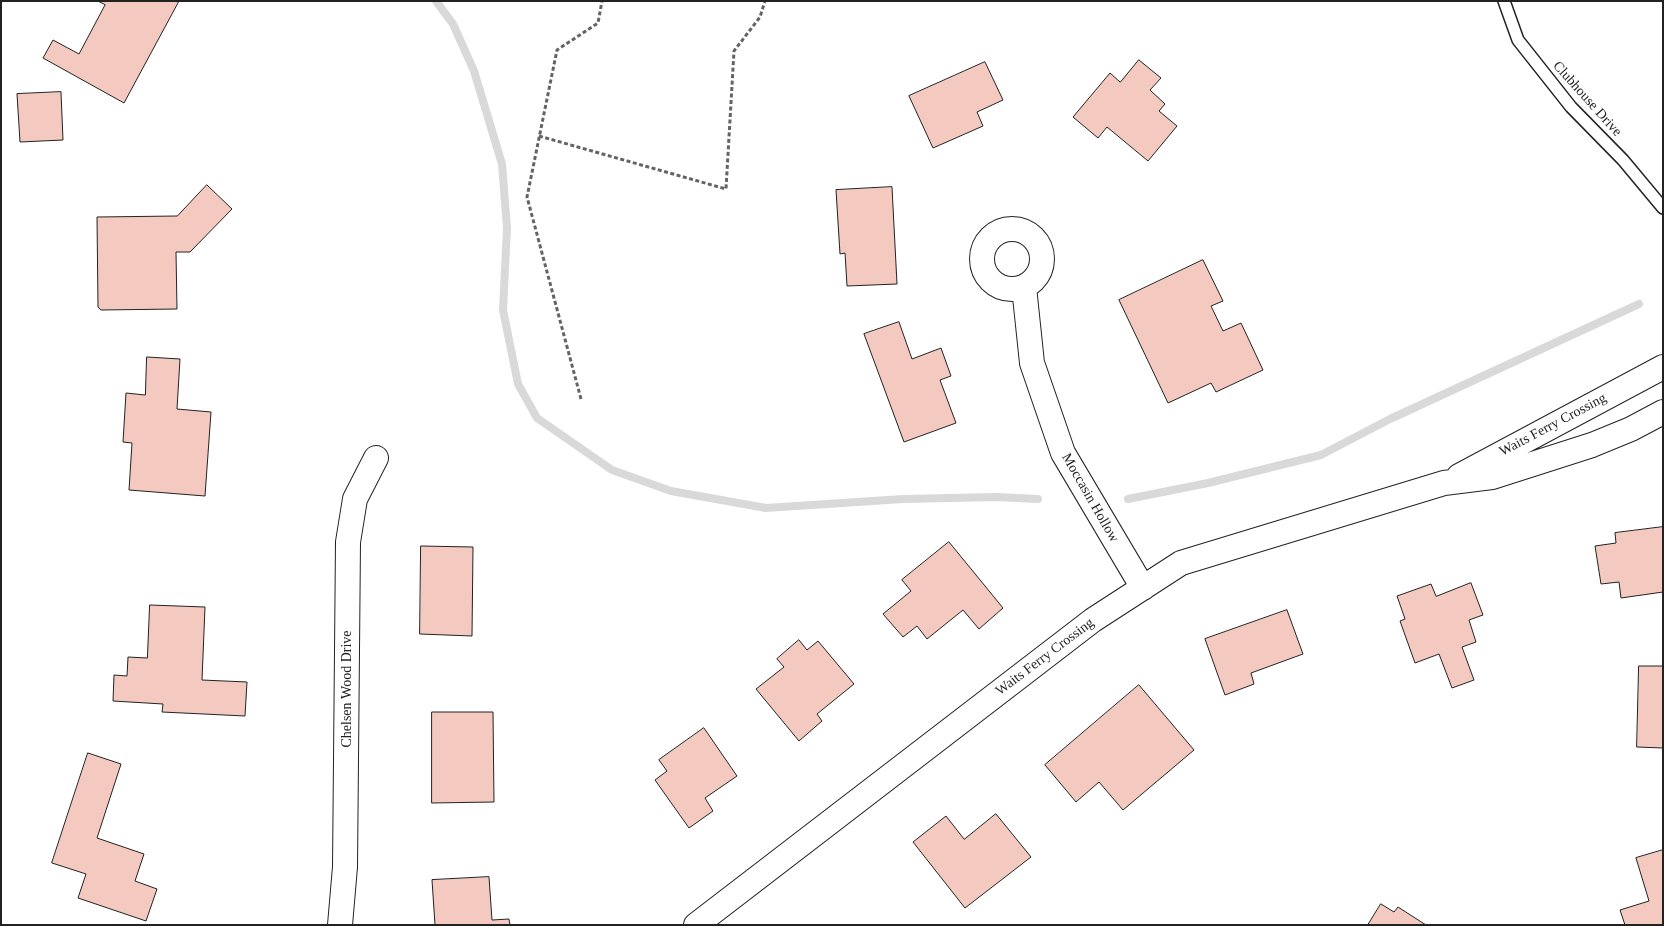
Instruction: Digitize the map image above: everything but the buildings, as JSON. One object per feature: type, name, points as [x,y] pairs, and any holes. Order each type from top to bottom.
[{"type":"street","name":"Moccasin Hollow","points":[[1024,287],[1032,363],[1063,453],[1143,588]]},
{"type":"street","name":"Waits Ferry Crossing","points":[[1444,483],[1663,367]]},
{"type":"street","name":"Waits Ferry Crossing","points":[[696,925],[1093,620],[1181,563],[1444,483],[1492,476],[1592,444],[1631,429],[1663,412]]},
{"type":"street","name":"Chelsen Wood Drive","points":[[340,925],[346,867],[348,542],[355,500],[376,458]]},
{"type":"lane","name":"Clubhouse Drive","points":[[1504,1],[1518,40],[1571,106],[1623,160],[1663,208]]},
{"type":"path","points":[[581,398],[527,197],[557,50],[598,23],[602,1]]},
{"type":"path","points":[[539,136],[726,189],[734,51],[760,17],[765,1]]},
{"type":"waterway","points":[[436,1],[453,24],[474,71],[502,164],[507,228],[503,310],[518,384],[537,418],[612,470],[671,491],[766,508],[903,499],[996,497],[1038,499]]},
{"type":"waterway","points":[[1128,499],[1208,483],[1321,455],[1390,419],[1639,304]]}]
